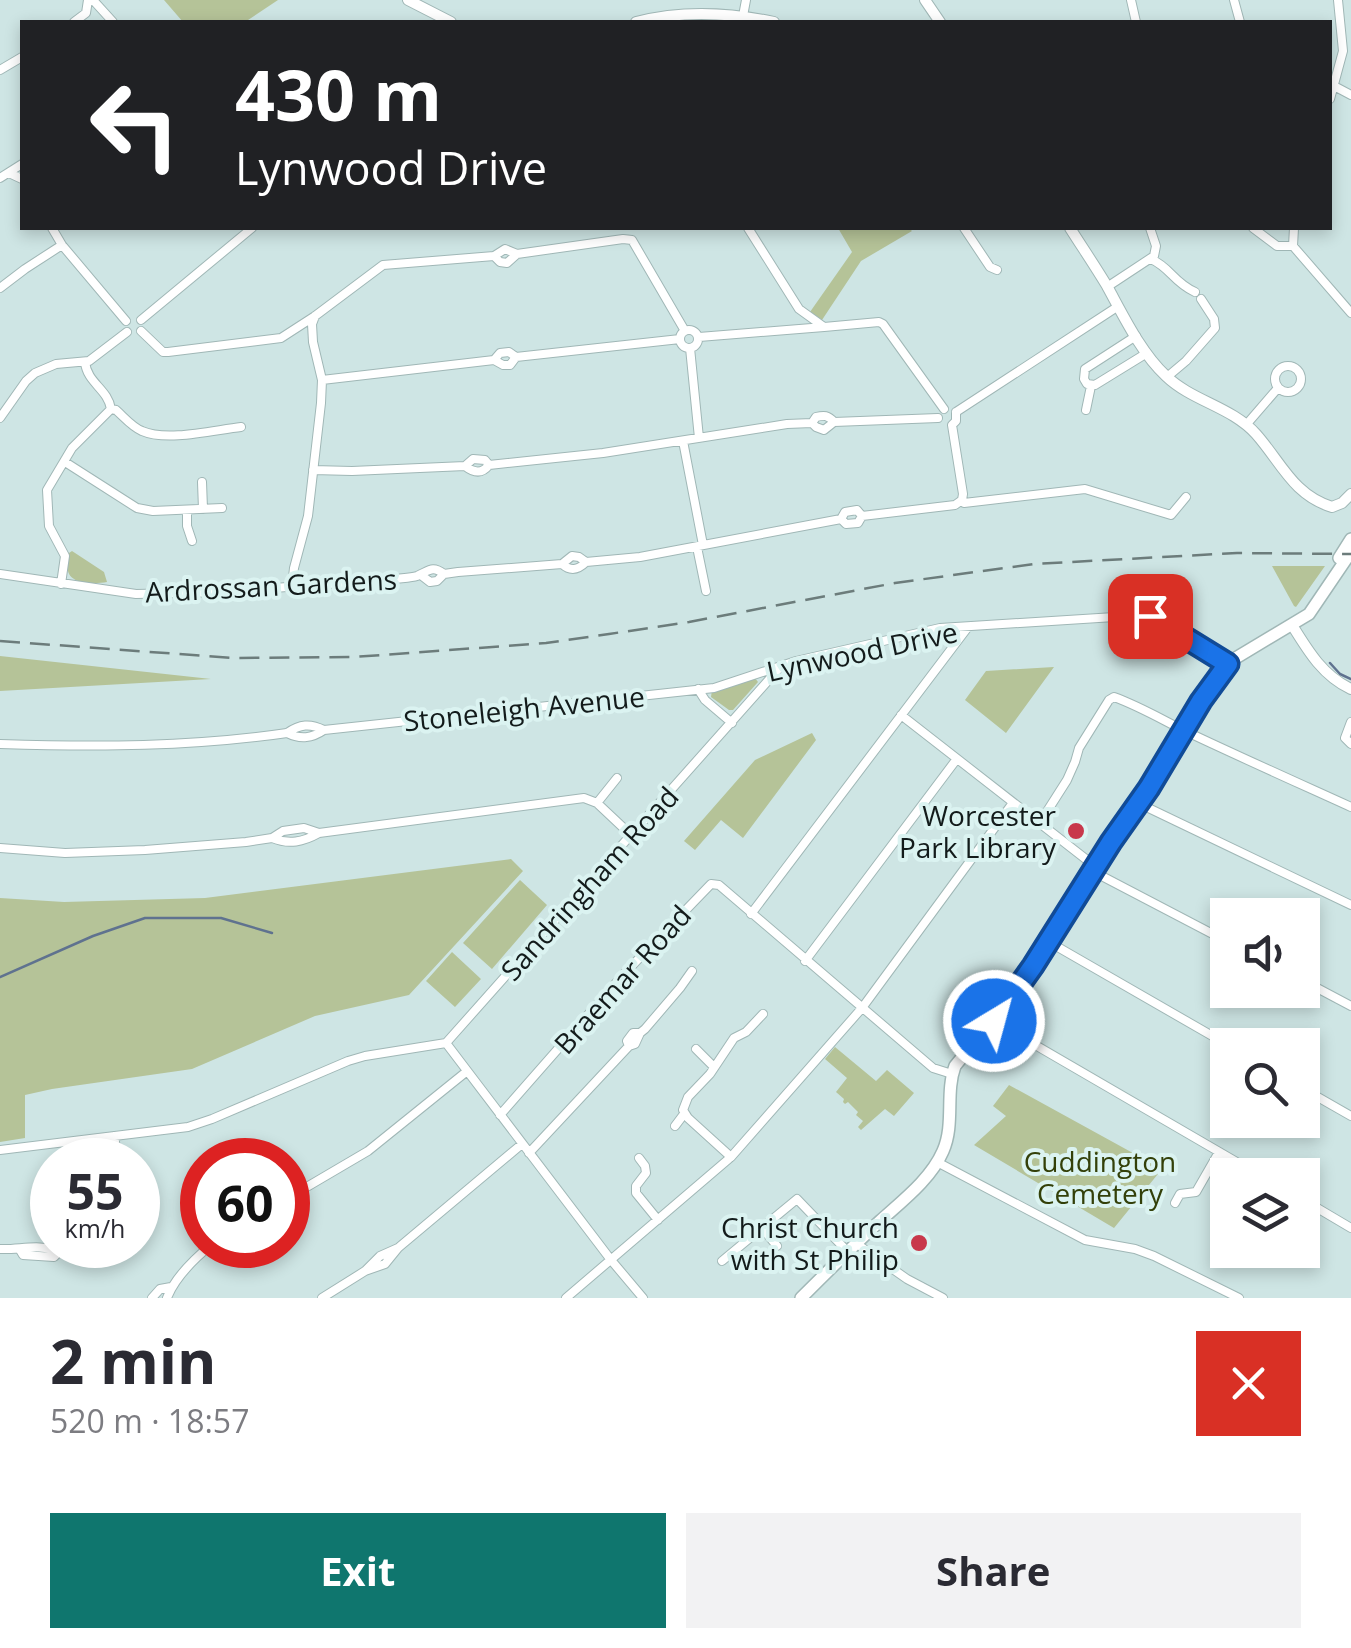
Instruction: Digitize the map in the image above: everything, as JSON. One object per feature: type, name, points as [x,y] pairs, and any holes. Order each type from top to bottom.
[{"type":"main road","points":[[1295,623],[1351,539]]},
{"type":"main road","points":[[801,1298],[898,1206],[937,1162],[949,1130],[952,1074],[959,1060],[1019,988],[1217,677],[1228,664],[1309,614],[1351,552]]},
{"type":"street","points":[[77,20],[86,13],[91,0],[112,20]]},
{"type":"street","points":[[408,0],[447,20]]},
{"type":"street","points":[[743,16],[746,0]]},
{"type":"street","points":[[1332,93],[1342,52],[1338,0]]},
{"type":"street","points":[[86,13],[104,12]]},
{"type":"street","points":[[644,20],[690,13],[764,20]]},
{"type":"street","points":[[1334,86],[1351,95]]},
{"type":"street","points":[[53,230],[126,321],[126,332]]},
{"type":"street","points":[[141,320],[250,230]]},
{"type":"street","points":[[749,230],[799,309],[824,327]]},
{"type":"street","points":[[965,230],[990,267],[997,270]]},
{"type":"street","points":[[1071,230],[1117,307],[1167,377],[1246,425],[1288,478],[1310,497],[1332,506],[1342,504],[1351,494]]},
{"type":"street","points":[[1107,287],[1152,259],[1156,246],[1151,230]]},
{"type":"street","points":[[1256,230],[1277,246],[1292,246]]},
{"type":"street","points":[[1294,230],[1292,246],[1351,313]]},
{"type":"street","points":[[141,332],[162,352],[281,338],[383,265],[494,256],[505,248],[517,254],[623,238],[632,240],[682,335],[682,344],[690,348]]},
{"type":"street","points":[[0,288],[62,245]]},
{"type":"street","points":[[1152,259],[1165,266],[1179,284],[1198,295],[1214,319],[1215,328],[1167,377]]},
{"type":"street","points":[[956,412],[1117,307]]},
{"type":"street","points":[[799,309],[799,329]]},
{"type":"street","points":[[292,586],[308,516],[322,380],[312,342],[315,316]]},
{"type":"street","points":[[126,321],[141,320]]},
{"type":"street","points":[[126,332],[134,336],[141,332],[141,320]]},
{"type":"street","points":[[698,338],[879,322],[884,324],[941,414],[942,424],[952,425]]},
{"type":"street","points":[[322,380],[494,360],[510,365],[516,357],[682,335],[692,330],[698,338]]},
{"type":"street","points":[[0,418],[35,373],[56,364],[85,362],[104,352],[126,332]]},
{"type":"street","points":[[292,333],[312,342]]},
{"type":"street","points":[[1091,386],[1084,379],[1085,370],[1136,336]]},
{"type":"street","points":[[690,348],[698,338]]},
{"type":"street","points":[[1122,345],[1132,361]]},
{"type":"street","points":[[690,348],[699,438]]},
{"type":"street","points":[[1086,410],[1091,386],[1147,352]]},
{"type":"street","points":[[85,362],[89,378],[109,398],[111,409]]},
{"type":"street","points":[[1246,425],[1278,388]]},
{"type":"street","points":[[313,470],[466,466],[473,458],[485,460],[488,465],[812,423],[823,415],[834,422],[941,414],[948,408],[956,412]]},
{"type":"street","points":[[111,409],[142,431],[166,436],[241,427]]},
{"type":"street","points":[[61,584],[64,556],[49,526],[49,484],[72,448],[111,409]]},
{"type":"street","points":[[952,425],[956,412]]},
{"type":"street","points":[[952,425],[962,500]]},
{"type":"street","points":[[684,440],[704,545],[706,592]]},
{"type":"street","points":[[65,462],[137,508],[222,508]]},
{"type":"street","points":[[202,482],[203,509]]},
{"type":"street","name":"Ardrossan Gardens","points":[[0,574],[136,594],[221,592],[420,575],[434,568],[444,574],[562,564],[572,556],[586,562],[640,557],[841,519],[851,510],[862,516],[956,504],[962,500],[964,503],[1085,489],[1171,516],[1186,497]]},
{"type":"street","points":[[187,510],[192,541]]},
{"type":"street","name":"Lynwood Drive","points":[[724,685],[782,665],[940,628],[1150,616],[1228,664]]},
{"type":"street","points":[[1295,623],[1327,675],[1351,689]]},
{"type":"street","points":[[952,1074],[934,1068],[751,914],[968,627]]},
{"type":"street","name":"Sandringham Road","points":[[446,1043],[782,665]]},
{"type":"street","name":"Stoneleigh Avenue","points":[[0,744],[181,744],[287,733],[306,724],[324,730],[724,685]]},
{"type":"street","points":[[698,689],[732,723]]},
{"type":"street","points":[[1039,824],[1067,780],[1079,748],[1110,699],[1117,697],[1351,807]]},
{"type":"street","points":[[901,715],[1095,870],[1210,932]]},
{"type":"street","points":[[1351,722],[1345,738],[1351,744]]},
{"type":"street","points":[[805,961],[956,760]]},
{"type":"street","points":[[597,803],[603,788],[617,778]]},
{"type":"street","points":[[0,848],[66,853],[217,846],[272,838],[283,831],[304,828],[319,833],[584,798],[597,803],[631,835]]},
{"type":"street","points":[[566,1298],[731,1158],[862,1008],[1012,804]]},
{"type":"street","points":[[1138,804],[1351,905]]},
{"type":"street","name":"Braemar Road","points":[[500,1115],[706,887],[719,885],[751,914]]},
{"type":"street","points":[[1049,942],[1210,1035]]},
{"type":"street","points":[[529,1153],[639,1039],[640,1032],[692,971]]},
{"type":"street","points":[[1320,990],[1351,1006]]},
{"type":"street","points":[[731,1158],[684,1114],[683,1107],[731,1036],[746,1032],[763,1014]]},
{"type":"street","points":[[994,1021],[1230,1158]]},
{"type":"street","points":[[0,1150],[200,1123],[348,1061],[446,1043],[643,1298]]},
{"type":"street","points":[[696,1050],[714,1066]]},
{"type":"street","points":[[310,1185],[368,1150],[466,1072]]},
{"type":"street","points":[[1320,1098],[1351,1116]]},
{"type":"street","points":[[674,1126],[684,1114]]},
{"type":"street","points":[[322,1298],[385,1264],[398,1248],[522,1144]]},
{"type":"street","points":[[1175,1203],[1180,1194],[1196,1192],[1220,1152]]},
{"type":"street","points":[[639,1158],[646,1173],[636,1186],[636,1193],[658,1220]]},
{"type":"street","points":[[937,1162],[1085,1240],[1154,1256],[1239,1298]]},
{"type":"street","points":[[722,1261],[797,1199],[853,1248],[943,1298]]},
{"type":"street","points":[[1320,1210],[1351,1228]]},
{"type":"street","points":[[762,1228],[776,1246]]},
{"type":"street","points":[[0,1249],[20,1250]]},
{"type":"street","points":[[167,1298],[187,1268]]},
{"type":"street","points":[[152,1298],[160,1289],[171,1287]]},
{"type":"green space","points":[[164,0],[278,0],[248,20],[181,20]]},
{"type":"green space","points":[[839,230],[912,231],[861,261],[822,320],[810,312],[852,252]]},
{"type":"green space","points":[[72,551],[104,572],[107,582],[91,583],[70,576]]},
{"type":"green space","points":[[1272,566],[1325,566],[1296,607]]},
{"type":"green space","points":[[0,656],[211,679],[0,691]]},
{"type":"green space","points":[[1054,667],[1006,733],[965,700],[986,671]]},
{"type":"green space","points":[[755,678],[758,682],[733,710],[711,697],[712,690]]},
{"type":"green space","points":[[812,733],[816,740],[743,838],[721,820],[695,850],[684,841],[755,760]]},
{"type":"green space","points":[[511,859],[523,871],[409,995],[315,1016],[192,1069],[25,1095],[25,1138],[0,1142],[0,898],[64,902],[205,898]]},
{"type":"green space","points":[[520,880],[547,905],[492,969],[463,943]]},
{"type":"green space","points":[[452,952],[481,979],[455,1007],[426,981]]},
{"type":"green space","points":[[835,1047],[876,1081],[887,1070],[914,1093],[894,1116],[885,1109],[861,1130],[858,1127],[863,1121],[856,1115],[858,1112],[836,1092],[847,1078],[825,1059]]},
{"type":"green space","name":"Cuddington Cemetery","points":[[1009,1085],[1162,1169],[1114,1228],[974,1145],[1006,1116],[993,1106]]},
{"type":"waterway","points":[[1330,663],[1351,679]]},
{"type":"waterway","points":[[0,977],[145,918],[221,918],[272,933]]},
{"type":"railway","points":[[0,641],[233,658],[354,657],[546,643],[689,622],[895,583],[1034,564],[1237,553],[1351,554]]},
{"type":"place","name":"Worcester Park Library","points":[[1076,831]]},
{"type":"place","name":"Christ Church with St Philip","points":[[919,1243]]},
{"type":"route","points":[[994,1021],[1228,664],[1150,616]]}]
